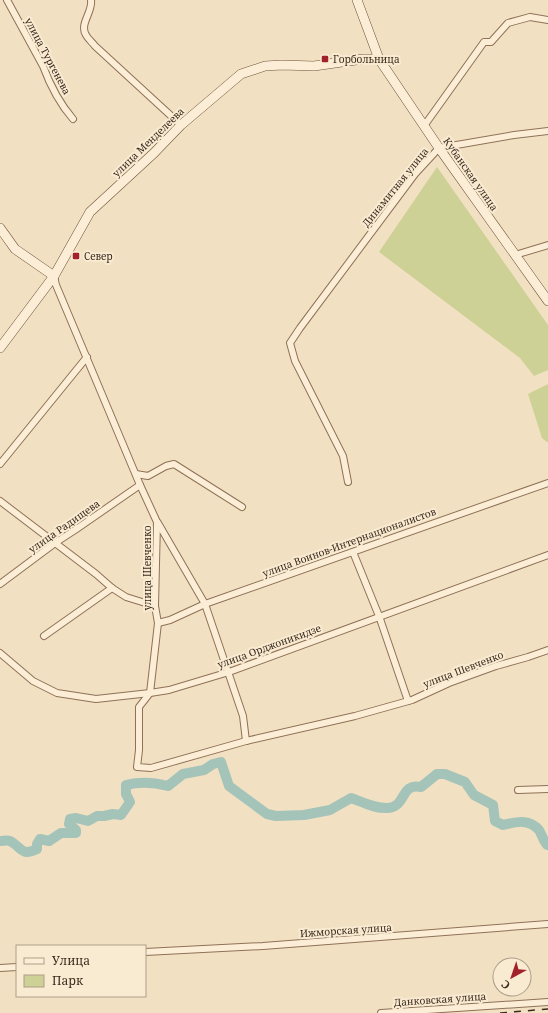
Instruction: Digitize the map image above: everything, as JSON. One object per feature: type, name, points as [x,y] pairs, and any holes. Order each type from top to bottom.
[{"type":"street","name":"улица Тургенева","points":[[8,0],[43,66],[47,78],[64,109],[73,119]]},
{"type":"street","points":[[91,0],[92,5],[84,24],[85,34],[95,46],[181,125]]},
{"type":"street","name":"Кубанская улица","points":[[357,0],[379,59],[439,148],[548,301]]},
{"type":"street","points":[[424,126],[484,42],[491,42],[508,23],[530,17],[548,20]]},
{"type":"street","name":"улица Менделеева","points":[[0,348],[54,276],[90,212],[154,153],[181,125],[241,74],[265,66],[314,66],[363,59],[379,59]]},
{"type":"street","name":"Динамитная улица","points":[[348,482],[343,456],[295,361],[290,343],[415,174],[439,148],[514,135],[548,131]]},
{"type":"street","points":[[0,228],[15,249],[54,276]]},
{"type":"street","points":[[515,255],[548,245]]},
{"type":"street","name":"улица Шевченко","points":[[54,276],[56,285],[157,522],[156,606],[158,623],[150,694],[139,707],[139,750],[137,767],[151,768],[246,741],[329,723],[408,701],[449,683],[496,666],[548,650]]},
{"type":"street","points":[[0,464],[87,357]]},
{"type":"street","points":[[136,474],[148,476],[166,466],[174,464],[242,507]]},
{"type":"street","name":"улица Радищева","points":[[0,584],[55,543],[140,485]]},
{"type":"street","name":"улица Воинов-Интернационалистов","points":[[158,623],[170,620],[205,604],[547,486]]},
{"type":"street","points":[[0,501],[96,574],[112,588],[126,597],[156,606]]},
{"type":"street","points":[[157,522],[205,604],[243,716],[246,741]]},
{"type":"street","points":[[353,552],[379,616],[408,701]]},
{"type":"street","name":"улица Орджоникидзе","points":[[0,653],[33,681],[57,693],[96,699],[150,694],[169,690],[229,672],[548,555]]},
{"type":"street","points":[[44,636],[112,588]]},
{"type":"street","points":[[518,790],[548,788]]},
{"type":"street","name":"Ижморская улица","points":[[146,952],[263,946],[548,924]]},
{"type":"street","points":[[0,968],[16,967]]},
{"type":"street","name":"Данковская улица","points":[[381,1013],[548,1002]]},
{"type":"green space","points":[[437,167],[548,325],[548,370],[534,376],[520,358],[379,252]]},
{"type":"green space","points":[[548,384],[547,442],[542,438],[528,394]]},
{"type":"waterway","points":[[0,841],[10,841],[25,852],[32,851],[37,849],[37,844],[40,839],[49,841],[61,833],[76,833],[76,830],[69,824],[70,819],[76,818],[88,821],[97,816],[113,814],[121,815],[130,802],[126,794],[126,785],[147,782],[168,786],[183,774],[204,770],[213,764],[221,762],[229,786],[267,814],[276,816],[304,815],[330,810],[351,798],[374,806],[388,808],[398,803],[406,791],[410,788],[421,787],[437,774],[445,774],[465,782],[474,795],[493,805],[495,821],[503,825],[522,822],[531,824],[539,830],[547,845],[548,844]]},
{"type":"railway","points":[[500,1013],[548,1009]]},
{"type":"place","name":"Горбольница","points":[[325,59]]},
{"type":"place","name":"Север","points":[[76,256]]}]
